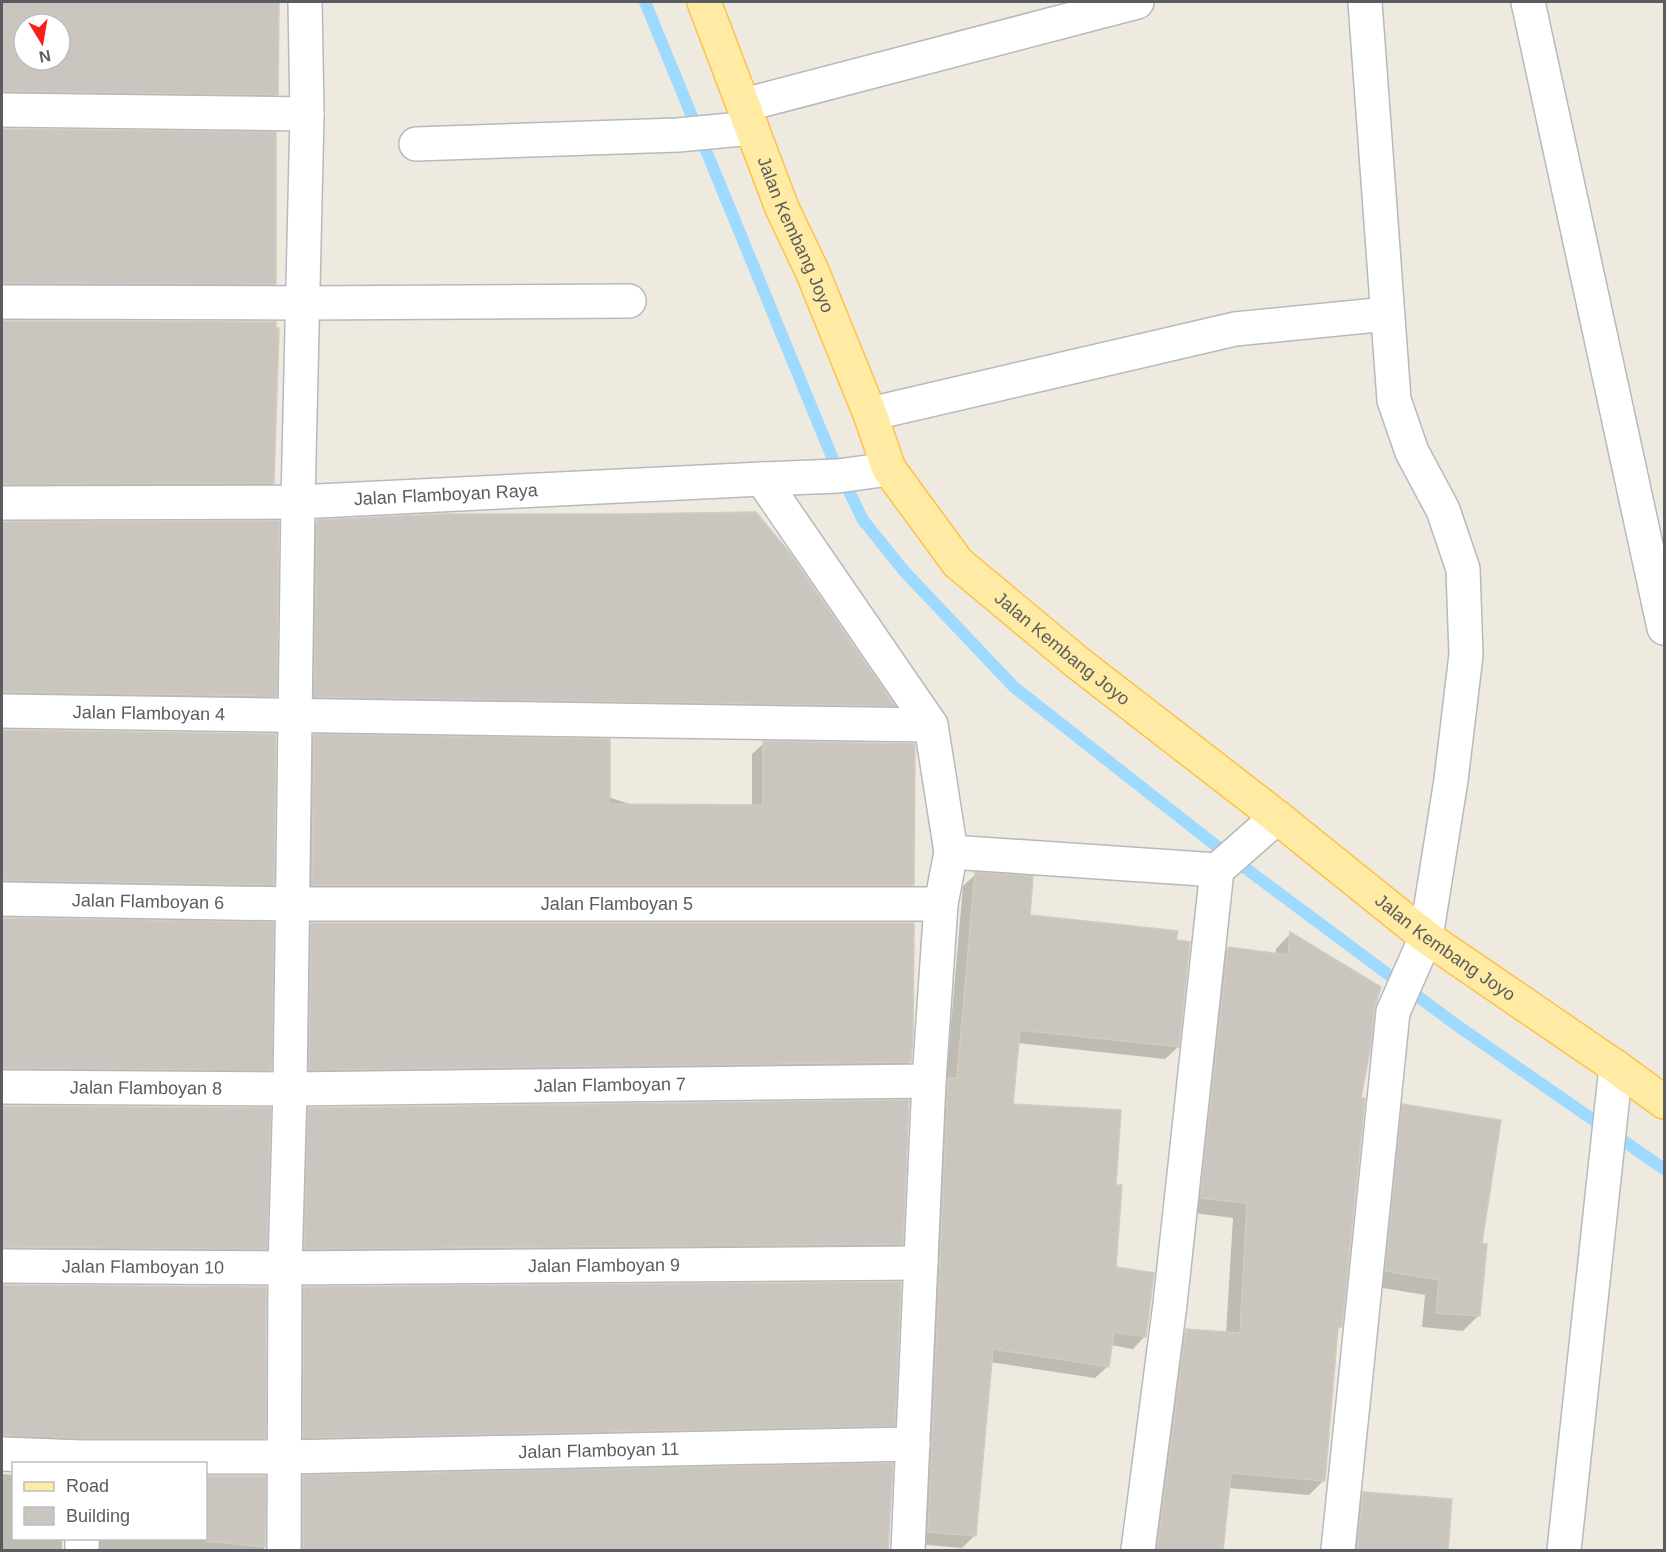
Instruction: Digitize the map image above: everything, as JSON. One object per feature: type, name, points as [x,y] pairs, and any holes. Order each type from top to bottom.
[{"type":"main road","name":"Jalan Kembang Joyo","points":[[704,2],[782,208],[812,271],[870,414],[889,469],[958,563],[1078,663],[1277,817],[1426,937],[1665,1102]]},
{"type":"street","points":[[284,1551],[285,1268],[307,114],[305,2]]},
{"type":"street","points":[[416,144],[678,135],[748,117],[1137,2]]},
{"type":"street","points":[[1338,1551],[1392,1012],[1426,937],[1451,780],[1466,655],[1463,568],[1443,510],[1412,452],[1394,400],[1365,2]]},
{"type":"street","points":[[1528,2],[1665,628]]},
{"type":"street","points":[[2,110],[307,114]]},
{"type":"street","points":[[2,302],[629,301]]},
{"type":"street","points":[[870,414],[1235,329],[1387,314]]},
{"type":"street","name":"Jalan Flamboyan Raya","points":[[2,503],[298,502],[838,476],[889,469]]},
{"type":"street","points":[[762,479],[931,725],[951,852],[941,904],[929,1081],[908,1551]]},
{"type":"street","name":"Jalan Flamboyan 4","points":[[2,711],[931,725]]},
{"type":"street","points":[[1138,1551],[1170,1304],[1217,870],[1277,817]]},
{"type":"street","points":[[951,852],[1217,870]]},
{"type":"street","name":"Jalan Flamboyan 6","points":[[2,899],[292,904]]},
{"type":"street","name":"Jalan Flamboyan 5","points":[[292,904],[941,904]]},
{"type":"street","points":[[1564,1551],[1616,1067]]},
{"type":"street","name":"Jalan Flamboyan 7","points":[[290,1089],[929,1081]]},
{"type":"street","name":"Jalan Flamboyan 8","points":[[2,1087],[290,1089]]},
{"type":"street","name":"Jalan Flamboyan 9","points":[[285,1268],[921,1263]]},
{"type":"street","name":"Jalan Flamboyan 10","points":[[2,1266],[285,1268]]},
{"type":"street","name":"Jalan Flamboyan 11","points":[[2,1454],[82,1460],[913,1444]]},
{"type":"building","points":[[2,2],[279,2],[278,95],[2,91]]},
{"type":"building","points":[[2,129],[276,132],[276,284],[2,283]]},
{"type":"building","points":[[2,321],[276,322],[276,328],[279,328],[274,483],[2,484]]},
{"type":"building","points":[[756,512],[789,552],[895,706],[314,697],[317,520],[444,514]]},
{"type":"building","points":[[279,521],[277,696],[2,692],[2,522]]},
{"type":"building","points":[[2,730],[276,734],[274,885],[2,880]]},
{"type":"building","points":[[314,734],[610,739],[610,804],[763,805],[763,741],[915,744],[914,885],[312,885]]},
{"type":"building","points":[[975,872],[1033,876],[1030,915],[1178,931],[1176,940],[1190,942],[1179,1047],[1020,1030],[1013,1104],[1121,1110],[1116,1185],[1122,1185],[1116,1267],[1154,1273],[1146,1337],[1114,1332],[1109,1367],[993,1349],[976,1536],[928,1532],[948,1078],[957,1078]]},
{"type":"building","points":[[2,918],[274,922],[272,1070],[2,1068]]},
{"type":"building","points":[[311,923],[914,923],[911,1062],[309,1070]]},
{"type":"building","points":[[1290,932],[1381,987],[1374,1010],[1371,1045],[1361,1098],[1365,1098],[1342,1327],[1338,1327],[1325,1481],[1231,1473],[1223,1551],[1157,1551],[1186,1329],[1240,1333],[1247,1203],[1200,1198],[1228,947],[1288,955]]},
{"type":"building","points":[[909,1100],[903,1244],[304,1249],[308,1108]]},
{"type":"building","points":[[1402,1104],[1501,1120],[1482,1243],[1487,1244],[1480,1316],[1436,1313],[1439,1280],[1385,1271]]},
{"type":"building","points":[[2,1106],[271,1108],[267,1249],[2,1247]]},
{"type":"building","points":[[901,1282],[895,1426],[303,1438],[304,1287]]},
{"type":"building","points":[[2,1285],[266,1287],[266,1438],[82,1438],[2,1435]]},
{"type":"building","points":[[893,1463],[888,1551],[303,1550],[303,1475]]},
{"type":"building","points":[[207,1476],[266,1476],[265,1547],[206,1541]]},
{"type":"building","points":[[1363,1492],[1452,1499],[1448,1551],[1357,1551]]},
{"type":"waterway","points":[[645,2],[832,457],[863,520],[904,571],[1014,687],[1233,859],[1455,1024],[1664,1169]]}]
